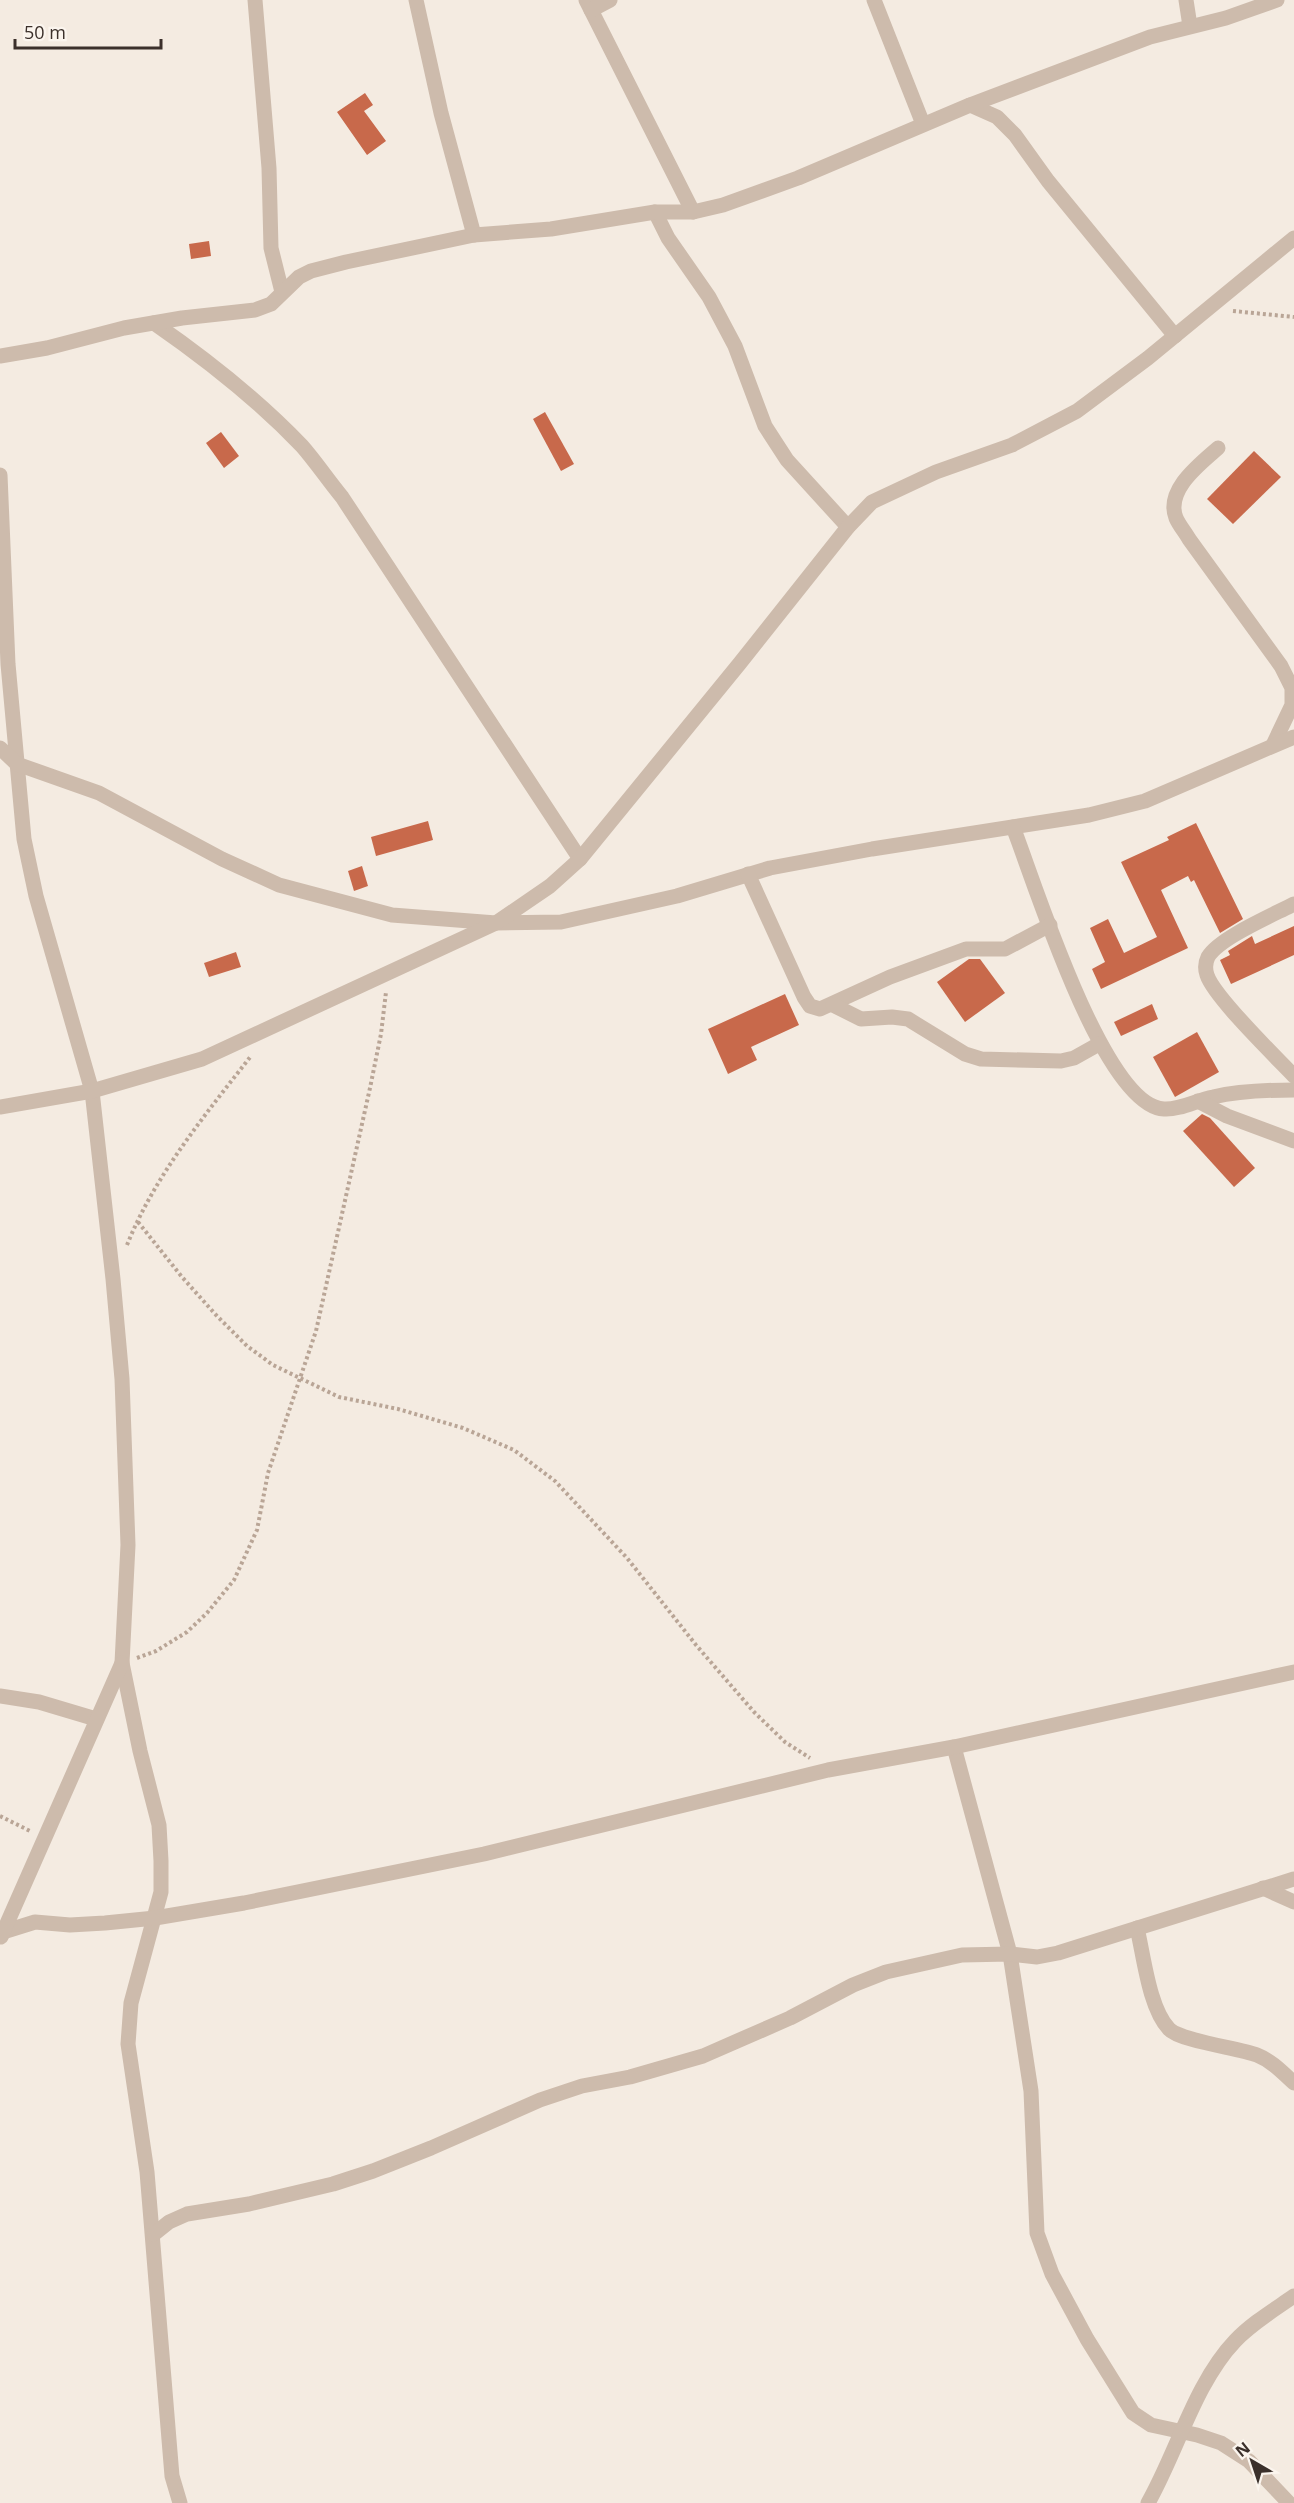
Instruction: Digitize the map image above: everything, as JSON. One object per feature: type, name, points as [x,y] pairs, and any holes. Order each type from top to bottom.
[{"type":"street","points":[[255,0],[269,168],[272,248],[282,292]]},
{"type":"street","points":[[416,0],[441,113],[474,236]]},
{"type":"street","points":[[610,0],[588,5],[693,212]]},
{"type":"street","points":[[874,0],[923,124]]},
{"type":"street","points":[[1186,0],[1190,26]]},
{"type":"street","points":[[0,356],[47,348],[124,328],[255,310],[271,304],[299,277],[311,271],[474,236],[551,229],[655,212],[693,212],[723,205],[798,178],[970,105],[1150,37],[1226,18],[1277,0]]},
{"type":"street","points":[[970,105],[997,117],[1014,135],[1048,181],[1175,336]]},
{"type":"street","points":[[655,212],[669,238],[709,297],[735,346],[765,426],[787,460],[848,527]]},
{"type":"street","points":[[0,1107],[92,1091],[202,1059],[496,923],[550,886],[580,859],[848,527],[872,502],[936,472],[1012,445],[1077,411],[1175,336],[1294,238]]},
{"type":"street","points":[[154,323],[183,343],[243,392],[302,447],[342,496],[580,859]]},
{"type":"street","points":[[1218,448],[1193,471],[1174,496],[1175,516],[1281,666],[1292,688],[1292,705],[1273,745]]},
{"type":"street","points":[[0,475],[8,664],[24,839],[36,896],[92,1091],[106,1204],[122,1379],[128,1545],[122,1663],[140,1751],[159,1825],[161,1892],[131,2003],[128,2044],[154,2234],[169,2450],[172,2476],[180,2503]]},
{"type":"street","points":[[0,748],[17,764],[99,793],[222,859],[279,885],[392,915],[496,923],[561,922],[677,896],[770,868],[872,849],[1089,815],[1145,801],[1294,737]]},
{"type":"street","points":[[1013,827],[1099,1044],[1119,1071],[1150,1105],[1163,1109],[1214,1096],[1294,1089]]},
{"type":"street","points":[[748,874],[804,997],[810,1006],[820,1009],[890,977],[966,949],[1005,949],[1050,925]]},
{"type":"street","points":[[1294,904],[1224,941],[1209,956],[1205,966],[1208,977],[1225,1000],[1294,1076]]},
{"type":"street","points":[[833,1005],[861,1019],[892,1017],[908,1019],[965,1054],[981,1059],[1061,1061],[1074,1058],[1099,1044]]},
{"type":"street","points":[[1198,1101],[1236,1120],[1294,1141]]},
{"type":"street","points":[[2,1936],[122,1663]]},
{"type":"street","points":[[2,1936],[35,1922],[70,1925],[155,1918],[244,1903],[484,1854],[828,1770],[954,1747],[1294,1672]]},
{"type":"street","points":[[0,1696],[39,1702],[96,1719]]},
{"type":"street","points":[[954,1747],[1010,1954],[1031,2091],[1037,2234],[1052,2274],[1133,2413],[1151,2425],[1221,2443],[1249,2461],[1289,2503]]},
{"type":"street","points":[[154,2234],[169,2222],[187,2214],[249,2204],[333,2184],[432,2148],[540,2100],[582,2086],[649,2072],[703,2056],[790,2019],[852,1985],[886,1972],[962,1955],[1010,1954],[1037,1958],[1294,1879]]},
{"type":"street","points":[[1263,1888],[1294,1902]]},
{"type":"street","points":[[1137,1928],[1152,1992],[1161,2017],[1171,2031],[1259,2056],[1279,2068],[1294,2083]]},
{"type":"street","points":[[1148,2503],[1212,2373],[1236,2340],[1294,2296]]},
{"type":"path","points":[[1205,311],[1242,311],[1294,317]]},
{"type":"path","points":[[122,1663],[156,1651],[187,1632],[207,1613],[234,1580],[257,1530],[267,1473],[316,1331],[381,1034],[387,973]]},
{"type":"path","points":[[125,1251],[138,1222],[197,1124],[255,1050]]},
{"type":"path","points":[[138,1222],[182,1277],[247,1346],[273,1365],[339,1397],[398,1409],[463,1428],[514,1450],[555,1481],[627,1558],[696,1645],[754,1712],[785,1742],[828,1770]]},
{"type":"path","points":[[0,1816],[46,1839]]},
{"type":"building","points":[[365,93],[373,105],[364,111],[386,141],[367,155],[337,112]]},
{"type":"building","points":[[209,241],[211,256],[191,259],[189,244]]},
{"type":"building","points":[[545,412],[574,464],[561,471],[533,419]]},
{"type":"building","points":[[221,432],[239,456],[224,468],[206,443]]},
{"type":"building","points":[[1254,451],[1281,477],[1233,524],[1207,499]]},
{"type":"building","points":[[428,821],[433,840],[376,856],[371,837]]},
{"type":"building","points":[[1196,823],[1243,919],[1220,933],[1194,880],[1191,882],[1188,876],[1161,890],[1188,948],[1101,989],[1092,969],[1105,962],[1090,928],[1108,919],[1124,953],[1157,937],[1121,862],[1169,840],[1167,837]]},
{"type":"building","points":[[362,866],[368,886],[354,891],[348,871]]},
{"type":"building","points":[[1294,926],[1294,955],[1231,984],[1220,960],[1230,955],[1228,951],[1252,936],[1255,944]]},
{"type":"building","points":[[236,952],[241,967],[209,977],[204,963]]},
{"type":"building","points":[[969,959],[980,959],[1005,993],[965,1022],[937,982]]},
{"type":"building","points":[[785,994],[799,1025],[751,1047],[757,1060],[728,1074],[708,1029]]},
{"type":"building","points":[[1152,1004],[1158,1019],[1121,1036],[1114,1022]]},
{"type":"building","points":[[1197,1032],[1219,1072],[1175,1097],[1153,1057]]},
{"type":"building","points":[[1202,1114],[1210,1118],[1255,1168],[1234,1187],[1183,1131]]}]
